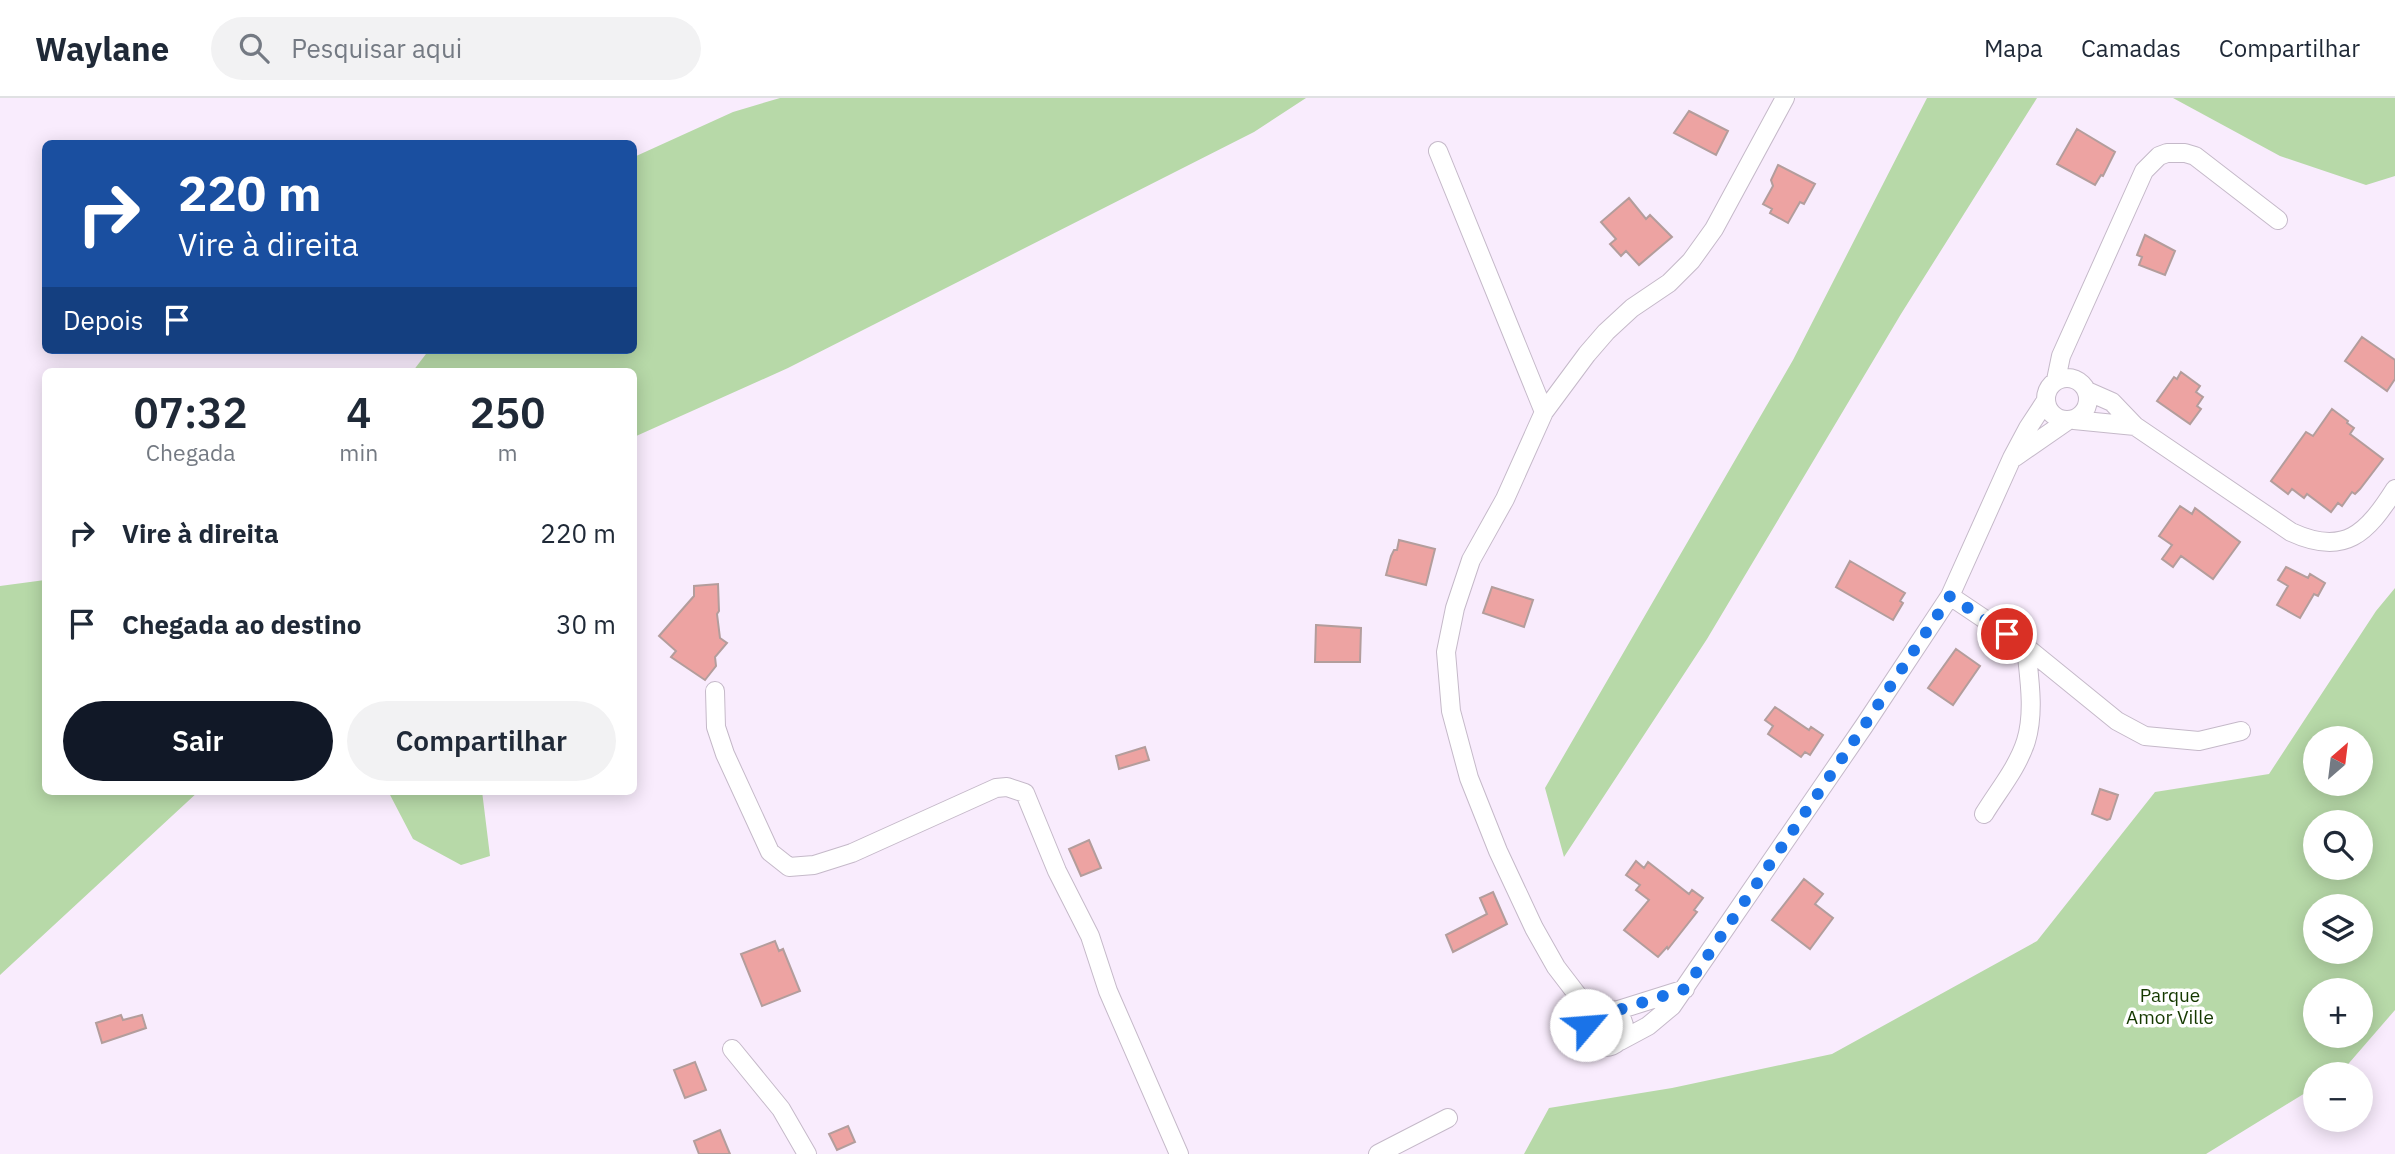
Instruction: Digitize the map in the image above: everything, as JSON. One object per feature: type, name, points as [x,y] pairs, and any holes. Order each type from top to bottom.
[{"type":"street","points":[[1592,1014],[1556,967],[1534,928],[1493,839],[1469,778],[1451,711],[1446,652],[1455,608],[1471,560],[1505,499],[1544,412],[1606,332],[1632,308],[1669,283],[1691,261],[1714,229],[1785,98]]},
{"type":"street","points":[[1438,151],[1544,412]]},
{"type":"street","points":[[1685,989],[1615,1011],[1603,1009],[1592,1014],[1586,1025],[1588,1037],[1603,1047],[1615,1045],[1660,1018],[1685,989],[1950,596],[2012,458],[2056,380],[2061,356],[2144,171],[2159,156],[2175,153],[2195,156],[2278,220]]},
{"type":"street","points":[[2012,458],[2082,415],[2087,408],[2083,386],[2066,345]]},
{"type":"street","points":[[2056,380],[2068,377],[2112,402],[2135,426],[2291,532],[2306,538],[2323,542],[2341,541],[2365,529],[2395,489]]},
{"type":"street","points":[[2045,402],[2049,412],[2057,418],[2135,426]]},
{"type":"street","points":[[1950,596],[2026,648],[2117,721],[2144,736],[2199,741],[2241,731]]},
{"type":"street","points":[[1984,814],[2019,758],[2026,740],[2030,697],[2026,648]]},
{"type":"street","points":[[715,691],[716,727],[724,754],[770,852],[789,867],[814,865],[852,853],[996,788],[1007,787],[1025,793],[1057,871],[1090,936],[1108,991],[1179,1154]]},
{"type":"street","points":[[1615,1011],[1625,1025],[1620,1041]]},
{"type":"street","points":[[732,1049],[781,1109],[807,1154]]},
{"type":"street","points":[[1378,1154],[1448,1118]]},
{"type":"green space","points":[[780,98],[1306,98],[1254,132],[788,368],[637,436],[637,368],[415,368],[426,354],[637,354],[637,156],[733,112]]},
{"type":"green space","points":[[1927,98],[2037,98],[1901,314],[1707,639],[1564,857],[1545,788],[1793,360]]},
{"type":"green space","points":[[2173,98],[2395,98],[2395,176],[2366,185],[2280,156]]},
{"type":"green space","points":[[42,580],[42,795],[195,795],[0,975],[0,586]]},
{"type":"green space","name":"Parque Amor Ville","points":[[2395,588],[2395,1010],[2373,1035],[2373,978],[2303,978],[2303,1048],[2362,1048],[2350,1062],[2303,1062],[2303,1094],[2206,1154],[1524,1154],[1549,1108],[1672,1088],[1832,1054],[2037,941],[2155,792],[2269,774],[2376,611]]},
{"type":"green space","points":[[390,795],[482,795],[490,856],[461,865],[413,839]]},
{"type":"building","points":[[1689,111],[1728,131],[1716,155],[1674,133]]},
{"type":"building","points":[[2077,129],[2115,152],[2103,176],[2101,175],[2095,185],[2057,164]]},
{"type":"building","points":[[1778,165],[1815,184],[1804,204],[1800,202],[1788,223],[1770,213],[1772,209],[1763,204],[1773,186],[1771,180]]},
{"type":"building","points":[[1629,198],[1646,219],[1650,215],[1672,237],[1639,265],[1626,251],[1621,256],[1610,244],[1616,239],[1601,222]]},
{"type":"building","points":[[2145,235],[2175,251],[2165,275],[2139,265],[2142,257],[2137,255]]},
{"type":"building","points":[[2362,337],[2395,360],[2395,379],[2387,391],[2345,361]]},
{"type":"building","points":[[2181,372],[2200,386],[2196,392],[2203,397],[2197,406],[2201,409],[2190,424],[2157,401],[2174,377],[2177,379]]},
{"type":"building","points":[[2332,409],[2354,428],[2350,434],[2383,459],[2360,489],[2355,494],[2352,492],[2342,506],[2338,503],[2331,512],[2307,494],[2304,498],[2292,489],[2288,494],[2271,481],[2306,432],[2313,436]]},
{"type":"building","points":[[2180,506],[2192,514],[2195,508],[2240,542],[2213,579],[2181,556],[2173,567],[2162,559],[2172,545],[2159,536]]},
{"type":"building","points":[[1399,540],[1435,549],[1426,585],[1386,575]]},
{"type":"building","points":[[1850,561],[1905,593],[1900,601],[1903,603],[1893,620],[1836,587]]},
{"type":"building","points":[[2286,567],[2308,578],[2310,574],[2325,583],[2318,596],[2314,594],[2300,618],[2277,605],[2288,586],[2278,580]]},
{"type":"building","points":[[718,584],[717,614],[720,638],[727,643],[715,657],[716,666],[705,680],[671,657],[676,651],[659,636],[694,596],[694,586]]},
{"type":"building","points":[[1492,587],[1533,600],[1524,627],[1483,613]]},
{"type":"building","points":[[1316,625],[1361,628],[1360,662],[1315,662]]},
{"type":"building","points":[[1956,649],[1980,666],[1953,705],[1928,688]]},
{"type":"building","points":[[1775,707],[1809,730],[1811,727],[1823,735],[1810,755],[1805,752],[1801,757],[1768,734],[1773,726],[1765,720]]},
{"type":"building","points":[[1145,747],[1149,760],[1119,769],[1116,756]]},
{"type":"building","points":[[2100,789],[2118,795],[2110,819],[2107,820],[2092,814]]},
{"type":"building","points":[[1089,840],[1101,868],[1081,876],[1069,849]]},
{"type":"building","points":[[1636,861],[1644,868],[1648,862],[1689,894],[1692,890],[1703,898],[1694,910],[1697,912],[1668,949],[1667,947],[1658,957],[1624,930],[1649,900],[1636,890],[1640,885],[1626,875]]},
{"type":"building","points":[[1804,879],[1823,894],[1815,904],[1833,918],[1810,949],[1772,920]]},
{"type":"building","points":[[1493,892],[1507,924],[1453,952],[1446,935],[1487,914],[1480,898]]},
{"type":"building","points":[[775,941],[779,951],[783,949],[800,991],[762,1006],[741,954]]},
{"type":"building","points":[[121,1015],[123,1020],[142,1015],[146,1028],[102,1043],[96,1023]]},
{"type":"building","points":[[695,1062],[706,1090],[685,1098],[674,1070]]},
{"type":"building","points":[[848,1126],[855,1142],[837,1150],[829,1134]]},
{"type":"building","points":[[720,1130],[730,1154],[699,1154],[694,1141]]},
{"type":"route","points":[[1586,1025],[1588,1019],[1597,1011],[1615,1011],[1685,989],[1950,596],[2007,634]]}]
